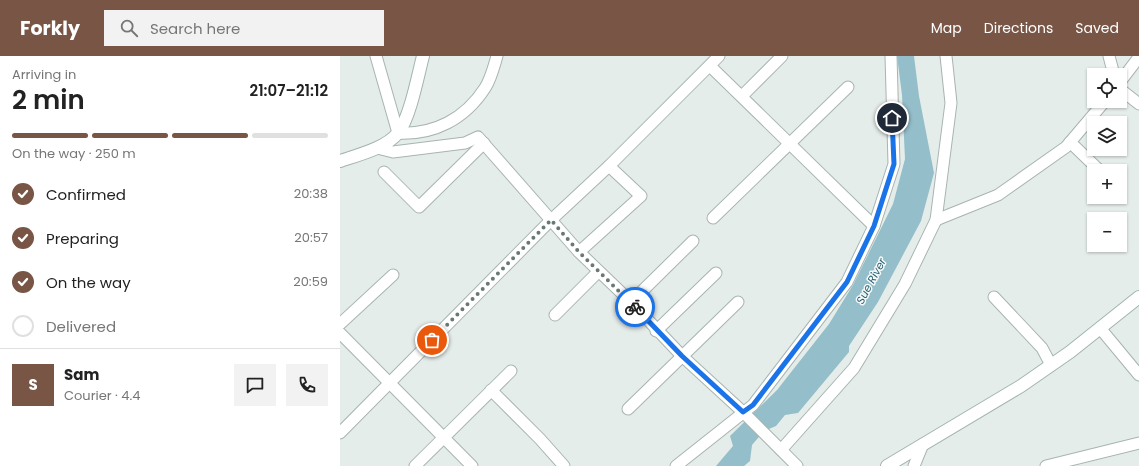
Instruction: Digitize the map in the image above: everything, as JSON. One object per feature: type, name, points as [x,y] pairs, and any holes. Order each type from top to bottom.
[{"type":"street","points":[[376,56],[398,133]]},
{"type":"street","points":[[340,161],[377,148],[398,133],[408,111],[423,56]]},
{"type":"street","points":[[398,133],[416,134],[439,128],[470,108],[486,87],[497,56]]},
{"type":"street","points":[[340,433],[551,220],[610,166],[719,56]]},
{"type":"street","points":[[742,96],[782,56]]},
{"type":"street","points":[[676,466],[745,414],[847,282],[874,226],[894,164],[891,56]]},
{"type":"street","points":[[778,447],[854,368],[905,284],[936,220],[951,103],[946,56]]},
{"type":"street","points":[[1109,56],[1112,68]]},
{"type":"street","points":[[1127,73],[1139,57]]},
{"type":"street","points":[[710,66],[874,226]]},
{"type":"street","points":[[713,218],[848,86]]},
{"type":"street","points":[[1127,95],[1139,104]]},
{"type":"street","points":[[936,220],[998,195],[1066,147],[1099,108]]},
{"type":"street","points":[[377,148],[393,152],[465,143],[478,137],[598,272],[631,302],[656,331],[745,414],[797,466]]},
{"type":"street","points":[[1070,142],[1093,164]]},
{"type":"street","points":[[384,172],[419,207],[484,143]]},
{"type":"street","points":[[579,252],[641,196],[610,166]]},
{"type":"street","points":[[631,302],[693,241]]},
{"type":"street","points":[[555,315],[598,272]]},
{"type":"street","points":[[656,331],[716,273]]},
{"type":"street","points":[[340,324],[393,275]]},
{"type":"street","points":[[994,297],[1042,348],[1051,365]]},
{"type":"street","points":[[887,466],[1021,386],[1051,365],[1139,297]]},
{"type":"street","points":[[628,409],[738,302]]},
{"type":"street","points":[[1100,328],[1139,375]]},
{"type":"street","points":[[340,333],[442,438],[472,466]]},
{"type":"street","points":[[415,466],[511,371]]},
{"type":"street","points":[[491,390],[540,439],[564,466]]},
{"type":"street","points":[[914,466],[924,444]]},
{"type":"street","points":[[1046,466],[1139,445]]},
{"type":"water","name":"Sue River","points":[[897,56],[914,56],[919,96],[934,173],[921,221],[878,302],[849,346],[849,352],[798,413],[785,415],[776,426],[764,431],[752,445],[750,461],[744,466],[716,466],[733,446],[730,436],[777,390],[829,324],[853,285],[893,204],[905,159],[902,95]]},
{"type":"way so far","points":[[432,340],[551,220],[598,272],[635,307]]},
{"type":"route","points":[[635,307],[656,331],[743,412],[753,405],[847,282],[874,226],[894,164],[892,118]]}]
